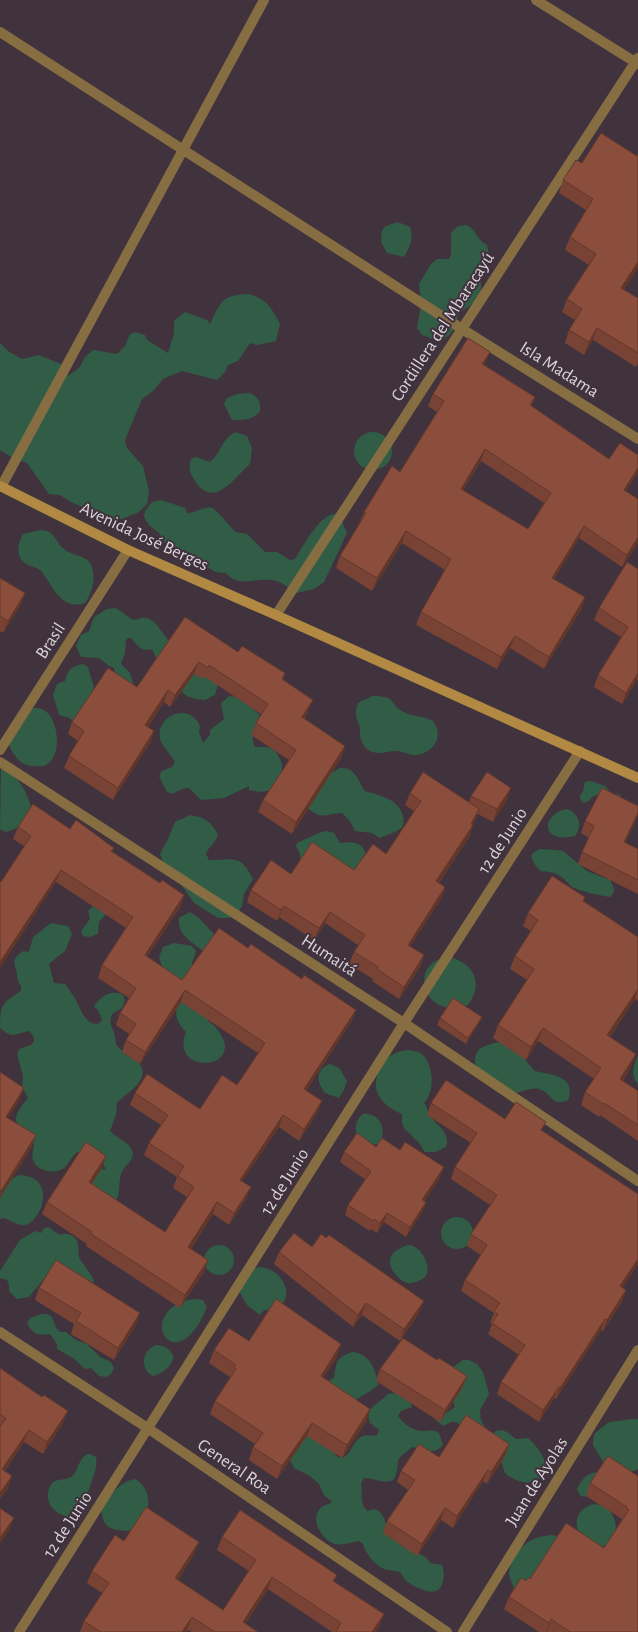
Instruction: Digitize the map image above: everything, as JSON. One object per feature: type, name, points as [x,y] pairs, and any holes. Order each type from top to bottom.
[{"type":"main road","name":"Avenida José Berges","points":[[1,486],[128,550],[276,614],[638,778]]},
{"type":"street","points":[[1,486],[264,0]]},
{"type":"street","points":[[536,0],[637,61]]},
{"type":"street","name":"Isla Madama","points":[[0,32],[462,329],[638,439]]},
{"type":"street","name":"Cordillera del Mbaracayú","points":[[276,614],[637,61]]},
{"type":"street","name":"Brasil","points":[[0,750],[128,550]]},
{"type":"street","name":"12 de Junio","points":[[19,1632],[404,1023],[580,751]]},
{"type":"street","name":"Humaitá","points":[[0,762],[404,1023],[638,1181]]},
{"type":"street","name":"General Roa","points":[[0,1332],[149,1429],[447,1632]]},
{"type":"street","name":"Juan de Ayolas","points":[[463,1632],[638,1350]]},
{"type":"green space","points":[[398,222],[410,227],[412,235],[404,257],[387,253],[381,242],[382,230],[386,226]]},
{"type":"green space","points":[[467,225],[487,245],[489,255],[481,267],[481,291],[477,301],[458,314],[456,324],[450,334],[438,341],[422,335],[417,328],[421,305],[419,284],[431,264],[437,259],[449,259],[451,254],[451,233],[458,226]]},
{"type":"green space","points":[[248,294],[264,301],[274,313],[280,324],[276,341],[257,345],[250,343],[238,361],[228,365],[225,372],[217,380],[182,371],[163,379],[153,391],[142,399],[125,440],[127,448],[143,466],[149,491],[147,504],[139,512],[122,519],[111,520],[60,495],[49,494],[27,463],[11,457],[0,450],[0,343],[8,351],[22,359],[39,355],[68,367],[68,376],[80,367],[85,357],[93,350],[117,354],[125,346],[130,334],[135,332],[145,335],[147,340],[168,353],[174,333],[174,321],[185,312],[207,320],[210,324],[219,306],[227,298]]},
{"type":"green space","points":[[249,393],[258,400],[260,411],[251,418],[232,420],[224,404],[227,398],[237,394]]},
{"type":"green space","points":[[235,432],[247,436],[252,448],[250,464],[224,489],[209,493],[202,489],[195,481],[190,468],[191,459],[196,457],[210,462],[226,439]]},
{"type":"green space","points":[[373,432],[386,438],[392,451],[386,464],[373,470],[360,464],[354,451],[360,438]]},
{"type":"green space","points":[[161,500],[185,508],[187,513],[210,507],[235,532],[247,534],[265,552],[277,552],[290,560],[295,559],[309,536],[330,515],[337,514],[343,518],[343,524],[347,533],[324,582],[314,589],[296,593],[275,581],[236,580],[226,573],[216,572],[196,562],[187,555],[176,553],[162,539],[159,533],[149,525],[144,517],[145,511],[152,502]]},
{"type":"green space","points":[[41,530],[52,534],[66,551],[86,559],[90,563],[94,574],[92,587],[85,603],[77,605],[64,601],[54,591],[41,571],[28,565],[21,559],[18,551],[19,542],[23,534]]},
{"type":"green space","points":[[116,608],[133,620],[146,618],[151,620],[171,642],[157,660],[152,649],[142,649],[131,638],[126,640],[125,653],[121,664],[130,673],[133,683],[131,685],[112,680],[114,668],[99,658],[81,657],[76,646],[81,635],[89,631],[94,617],[107,609]]},
{"type":"green space","points":[[83,664],[88,667],[94,688],[75,723],[70,718],[59,715],[53,695],[57,684],[65,681],[71,669]]},
{"type":"green space","points":[[181,671],[220,677],[215,695],[205,700],[187,696],[183,693],[180,685]]},
{"type":"green space","points":[[229,696],[242,700],[260,715],[254,731],[253,743],[255,747],[267,747],[277,753],[282,764],[282,776],[272,790],[260,792],[249,790],[249,786],[224,798],[201,800],[189,788],[172,794],[167,792],[159,776],[162,771],[172,767],[175,762],[160,739],[160,730],[163,723],[175,714],[189,714],[200,726],[199,732],[203,743],[210,735],[210,730],[224,719],[221,703]]},
{"type":"green space","points":[[373,696],[390,699],[400,710],[433,721],[438,737],[433,747],[423,753],[414,755],[398,751],[377,753],[365,747],[360,736],[356,713],[358,703]]},
{"type":"green space","points":[[35,708],[43,710],[50,716],[57,734],[55,755],[50,762],[42,766],[31,766],[22,763],[14,754],[8,742],[26,710]]},
{"type":"green space","points":[[340,768],[353,772],[365,791],[393,801],[401,810],[404,822],[402,827],[380,838],[372,833],[355,831],[350,821],[342,813],[323,816],[316,814],[305,806],[325,776]]},
{"type":"green space","points":[[1,769],[13,775],[21,785],[32,809],[18,827],[6,832],[0,829]]},
{"type":"green space","points":[[591,781],[605,786],[611,793],[620,795],[623,801],[597,795],[583,803],[580,796],[585,782]]},
{"type":"green space","points":[[568,809],[577,817],[579,828],[575,836],[558,837],[549,830],[549,821],[556,813]]},
{"type":"green space","points":[[190,815],[207,821],[218,834],[206,854],[209,860],[230,859],[240,862],[253,879],[244,894],[242,906],[230,918],[218,918],[194,903],[180,883],[167,870],[160,854],[175,822]]},
{"type":"green space","points":[[327,831],[334,833],[340,843],[350,842],[361,846],[366,858],[359,868],[348,873],[300,863],[297,843]]},
{"type":"green space","points":[[540,849],[563,851],[587,871],[610,880],[614,892],[610,897],[586,892],[572,887],[555,873],[541,871],[531,856]]},
{"type":"green space","points":[[94,905],[105,912],[105,915],[99,922],[98,934],[89,937],[83,936],[81,931],[90,919],[88,911]]},
{"type":"green space","points":[[190,912],[198,917],[215,935],[204,952],[183,934],[179,924],[179,918]]},
{"type":"green space","points":[[51,923],[68,926],[72,934],[65,951],[49,964],[54,983],[65,984],[76,1000],[84,1017],[90,1022],[98,1024],[102,1020],[98,1010],[94,1007],[100,1000],[111,993],[123,995],[125,1001],[122,1008],[112,1014],[111,1024],[118,1047],[138,1062],[143,1072],[142,1078],[137,1085],[117,1103],[116,1115],[110,1131],[130,1147],[133,1154],[121,1174],[117,1199],[115,1202],[85,1208],[95,1170],[106,1169],[101,1161],[81,1151],[75,1154],[66,1166],[60,1170],[46,1171],[35,1164],[32,1156],[34,1144],[19,1127],[16,1118],[17,1113],[28,1098],[22,1087],[23,1076],[17,1054],[19,1049],[31,1045],[34,1041],[33,1035],[29,1031],[11,1035],[0,1028],[3,1005],[21,991],[15,959],[23,951],[29,952],[33,937]]},
{"type":"green space","points":[[174,943],[192,946],[196,951],[192,963],[212,1004],[208,1021],[220,1033],[225,1049],[221,1057],[213,1061],[204,1063],[194,1061],[187,1055],[184,1046],[186,1032],[176,1014],[180,994],[163,969],[159,957],[163,947]]},
{"type":"green space","points":[[450,957],[465,964],[474,975],[475,989],[468,1005],[453,1008],[440,1006],[431,999],[426,989],[424,979],[428,969],[436,961]]},
{"type":"green space","points":[[499,1042],[515,1049],[535,1071],[554,1075],[565,1081],[569,1085],[568,1100],[563,1102],[555,1101],[539,1089],[514,1093],[476,1070],[475,1058],[479,1050],[487,1045]]},
{"type":"green space","points":[[409,1050],[423,1055],[427,1060],[431,1073],[430,1093],[424,1103],[430,1115],[443,1130],[447,1138],[446,1147],[435,1152],[425,1152],[404,1128],[402,1114],[385,1104],[376,1089],[378,1073],[386,1059],[397,1052]]},
{"type":"green space","points":[[638,1056],[638,1084],[635,1081],[633,1070]]},
{"type":"green space","points":[[330,1064],[339,1068],[347,1081],[339,1098],[325,1093],[320,1085],[319,1072]]},
{"type":"green space","points":[[363,1114],[374,1116],[381,1123],[383,1134],[379,1144],[368,1145],[358,1138],[356,1125],[358,1119]]},
{"type":"green space","points":[[19,1175],[32,1178],[40,1184],[43,1192],[39,1211],[34,1219],[28,1224],[21,1225],[3,1218],[0,1219],[0,1186]]},
{"type":"green space","points":[[457,1217],[463,1218],[468,1222],[472,1227],[472,1239],[468,1244],[463,1248],[457,1249],[451,1248],[446,1244],[442,1239],[441,1233],[442,1227],[446,1222],[451,1218]]},
{"type":"green space","points":[[49,1227],[60,1234],[70,1234],[76,1239],[79,1257],[94,1281],[91,1285],[52,1269],[29,1297],[17,1299],[9,1291],[7,1280],[0,1278],[0,1271],[20,1240],[35,1231],[41,1233],[44,1228]]},
{"type":"green space","points":[[219,1245],[230,1249],[234,1260],[230,1271],[219,1275],[208,1271],[204,1260],[208,1249]]},
{"type":"green space","points":[[408,1245],[421,1252],[428,1268],[424,1278],[410,1283],[403,1281],[397,1276],[390,1266],[393,1253]]},
{"type":"green space","points":[[259,1267],[269,1269],[277,1274],[286,1288],[286,1296],[283,1303],[276,1308],[264,1310],[260,1315],[247,1305],[239,1291],[253,1269]]},
{"type":"green space","points":[[194,1299],[203,1300],[207,1307],[195,1330],[183,1340],[172,1342],[165,1336],[162,1327],[165,1316],[175,1305]]},
{"type":"green space","points":[[47,1314],[52,1317],[56,1328],[60,1332],[66,1332],[76,1340],[87,1344],[100,1357],[111,1362],[114,1368],[111,1374],[106,1377],[99,1376],[91,1368],[85,1369],[73,1358],[57,1349],[57,1344],[50,1334],[42,1335],[33,1332],[27,1323],[30,1318]]},
{"type":"green space","points":[[156,1345],[167,1348],[174,1357],[166,1370],[153,1376],[146,1369],[144,1360],[148,1351]]},
{"type":"green space","points":[[352,1352],[363,1355],[371,1363],[378,1385],[352,1405],[322,1385],[334,1378],[338,1361],[342,1356]]},
{"type":"green space","points":[[463,1360],[469,1360],[477,1364],[483,1372],[489,1394],[480,1410],[481,1420],[488,1434],[463,1429],[457,1422],[451,1422],[443,1426],[436,1420],[440,1413],[446,1413],[455,1407],[451,1396],[453,1367]]},
{"type":"green space","points":[[394,1393],[407,1399],[412,1407],[401,1411],[398,1416],[403,1422],[415,1430],[439,1433],[443,1445],[432,1451],[412,1447],[399,1458],[396,1474],[391,1481],[364,1478],[361,1483],[362,1502],[367,1511],[373,1509],[381,1513],[389,1533],[399,1544],[423,1555],[430,1563],[442,1565],[443,1581],[439,1589],[431,1592],[420,1589],[406,1581],[399,1572],[386,1570],[377,1565],[359,1541],[335,1544],[326,1539],[319,1530],[316,1520],[319,1510],[332,1502],[324,1495],[319,1484],[310,1476],[294,1468],[286,1453],[305,1430],[334,1450],[336,1456],[342,1458],[348,1454],[361,1437],[377,1435],[379,1430],[370,1423],[369,1413],[373,1406],[388,1394]]},
{"type":"green space","points":[[638,1419],[638,1469],[590,1495],[584,1497],[580,1495],[577,1489],[583,1479],[587,1475],[598,1472],[605,1465],[593,1445],[595,1433],[609,1422]]},
{"type":"green space","points":[[502,1430],[516,1439],[528,1438],[541,1452],[546,1465],[543,1476],[535,1481],[526,1482],[518,1481],[505,1473],[492,1435],[496,1431]]},
{"type":"green space","points":[[90,1454],[96,1457],[96,1466],[87,1503],[80,1513],[70,1517],[61,1514],[54,1510],[49,1503],[48,1491],[50,1486],[55,1481],[72,1476],[82,1459]]},
{"type":"green space","points":[[135,1479],[147,1492],[148,1506],[146,1513],[133,1531],[110,1528],[104,1521],[101,1508],[111,1494],[120,1486]]},
{"type":"green space","points":[[594,1504],[603,1506],[610,1511],[614,1519],[615,1535],[605,1546],[594,1547],[590,1545],[582,1539],[578,1531],[577,1521],[580,1512]]},
{"type":"green space","points":[[553,1535],[579,1548],[514,1589],[509,1571],[519,1550],[533,1539]]},
{"type":"building","points":[[601,133],[637,156],[638,154],[638,262],[621,288],[638,298],[638,353],[597,328],[589,342],[569,330],[582,309],[567,299],[596,254],[570,237],[593,199],[563,180],[576,160],[582,163]]},
{"type":"building","points":[[468,338],[490,352],[482,364],[535,397],[530,405],[609,459],[620,443],[638,455],[638,468],[624,490],[638,499],[638,537],[627,555],[584,526],[552,578],[585,597],[549,657],[515,636],[501,657],[421,612],[451,559],[406,531],[377,578],[340,556],[392,466],[400,472],[444,401],[433,394]],"holes":[[[485,449],[551,493],[528,529],[461,489]]]},
{"type":"building","points":[[627,562],[638,569],[638,673],[626,693],[598,675],[628,627],[599,608]]},
{"type":"building","points":[[0,578],[25,593],[8,621],[0,616]]},
{"type":"building","points":[[185,617],[238,652],[242,646],[285,673],[282,679],[313,700],[302,717],[345,746],[296,822],[263,800],[296,750],[256,723],[268,704],[209,665],[208,668],[199,662],[175,695],[168,690],[145,725],[154,731],[118,788],[69,756],[84,731],[72,722],[108,668],[137,687]]},
{"type":"building","points":[[423,772],[479,809],[471,824],[473,825],[436,881],[445,887],[408,945],[424,955],[404,987],[354,952],[365,935],[330,912],[319,928],[284,906],[281,910],[251,890],[271,860],[291,874],[312,842],[354,870],[373,844],[386,854],[421,801],[410,793]]},
{"type":"building","points":[[487,772],[511,788],[497,809],[471,796]]},
{"type":"building","points":[[602,788],[638,806],[638,813],[624,842],[638,849],[638,880],[582,852],[594,826],[585,821]]},
{"type":"building","points":[[33,804],[70,829],[76,820],[114,848],[111,851],[160,883],[162,880],[184,895],[145,955],[182,980],[219,928],[248,948],[251,944],[302,979],[304,975],[356,1010],[304,1089],[322,1101],[304,1129],[283,1115],[240,1180],[251,1187],[234,1213],[217,1202],[188,1247],[208,1260],[185,1295],[91,1234],[92,1232],[47,1202],[86,1142],[106,1156],[89,1182],[165,1232],[194,1187],[178,1176],[184,1166],[149,1143],[168,1115],[135,1093],[147,1074],[200,1109],[222,1075],[237,1085],[265,1043],[185,990],[145,1052],[126,1040],[136,1024],[120,1013],[136,988],[102,965],[133,917],[61,870],[0,962],[0,881],[31,836],[18,827]]},
{"type":"building","points":[[552,876],[585,897],[583,901],[638,937],[638,989],[607,1035],[636,1054],[620,1079],[638,1091],[638,1125],[585,1092],[601,1068],[543,1028],[531,1047],[498,1025],[534,969],[515,956],[538,920],[528,913]]},
{"type":"building","points":[[453,998],[482,1017],[468,1038],[440,1018]]},
{"type":"building","points":[[0,1072],[24,1088],[6,1117],[36,1135],[1,1191],[0,1190]]},
{"type":"building","points":[[446,1080],[505,1119],[516,1102],[546,1122],[541,1130],[638,1194],[638,1259],[620,1286],[626,1290],[543,1410],[501,1382],[525,1345],[492,1323],[498,1314],[494,1311],[500,1303],[465,1280],[487,1245],[471,1234],[497,1195],[455,1167],[477,1133],[431,1103]]},
{"type":"building","points":[[357,1133],[376,1147],[382,1138],[400,1150],[405,1142],[444,1167],[422,1200],[426,1202],[410,1227],[387,1213],[380,1223],[374,1219],[373,1221],[348,1205],[371,1171],[344,1152]]},
{"type":"building","points":[[294,1233],[312,1247],[321,1234],[326,1238],[329,1235],[424,1301],[404,1329],[366,1303],[358,1315],[279,1252]]},
{"type":"building","points":[[56,1260],[140,1313],[118,1348],[76,1321],[81,1313],[39,1288]]},
{"type":"building","points":[[276,1299],[341,1344],[321,1376],[370,1409],[347,1445],[312,1423],[282,1466],[253,1447],[263,1433],[215,1401],[236,1369],[234,1367],[236,1365],[214,1350],[229,1328],[249,1341]]},
{"type":"building","points":[[403,1338],[437,1360],[439,1358],[467,1376],[445,1410],[380,1369]]},
{"type":"building","points":[[0,1368],[42,1397],[44,1395],[68,1411],[47,1442],[29,1430],[2,1469],[12,1476],[0,1493],[0,1427],[6,1418],[0,1414]]},
{"type":"building","points":[[466,1415],[509,1444],[491,1472],[488,1470],[457,1516],[445,1508],[422,1544],[387,1521],[415,1480],[401,1471],[419,1444],[439,1457]]},
{"type":"building","points":[[608,1456],[638,1476],[638,1632],[570,1632],[551,1619],[549,1623],[509,1597],[521,1578],[526,1581],[529,1577],[530,1579],[566,1523],[604,1548],[629,1510],[590,1483]]},
{"type":"building","points":[[146,1507],[199,1542],[175,1578],[223,1610],[256,1560],[222,1537],[240,1510],[337,1575],[333,1581],[384,1614],[372,1632],[336,1632],[341,1623],[272,1577],[243,1622],[258,1632],[215,1632],[192,1617],[182,1632],[101,1632],[84,1621],[109,1583],[92,1571],[115,1535],[124,1541]]},
{"type":"building","points":[[0,1508],[14,1518],[0,1538]]}]
